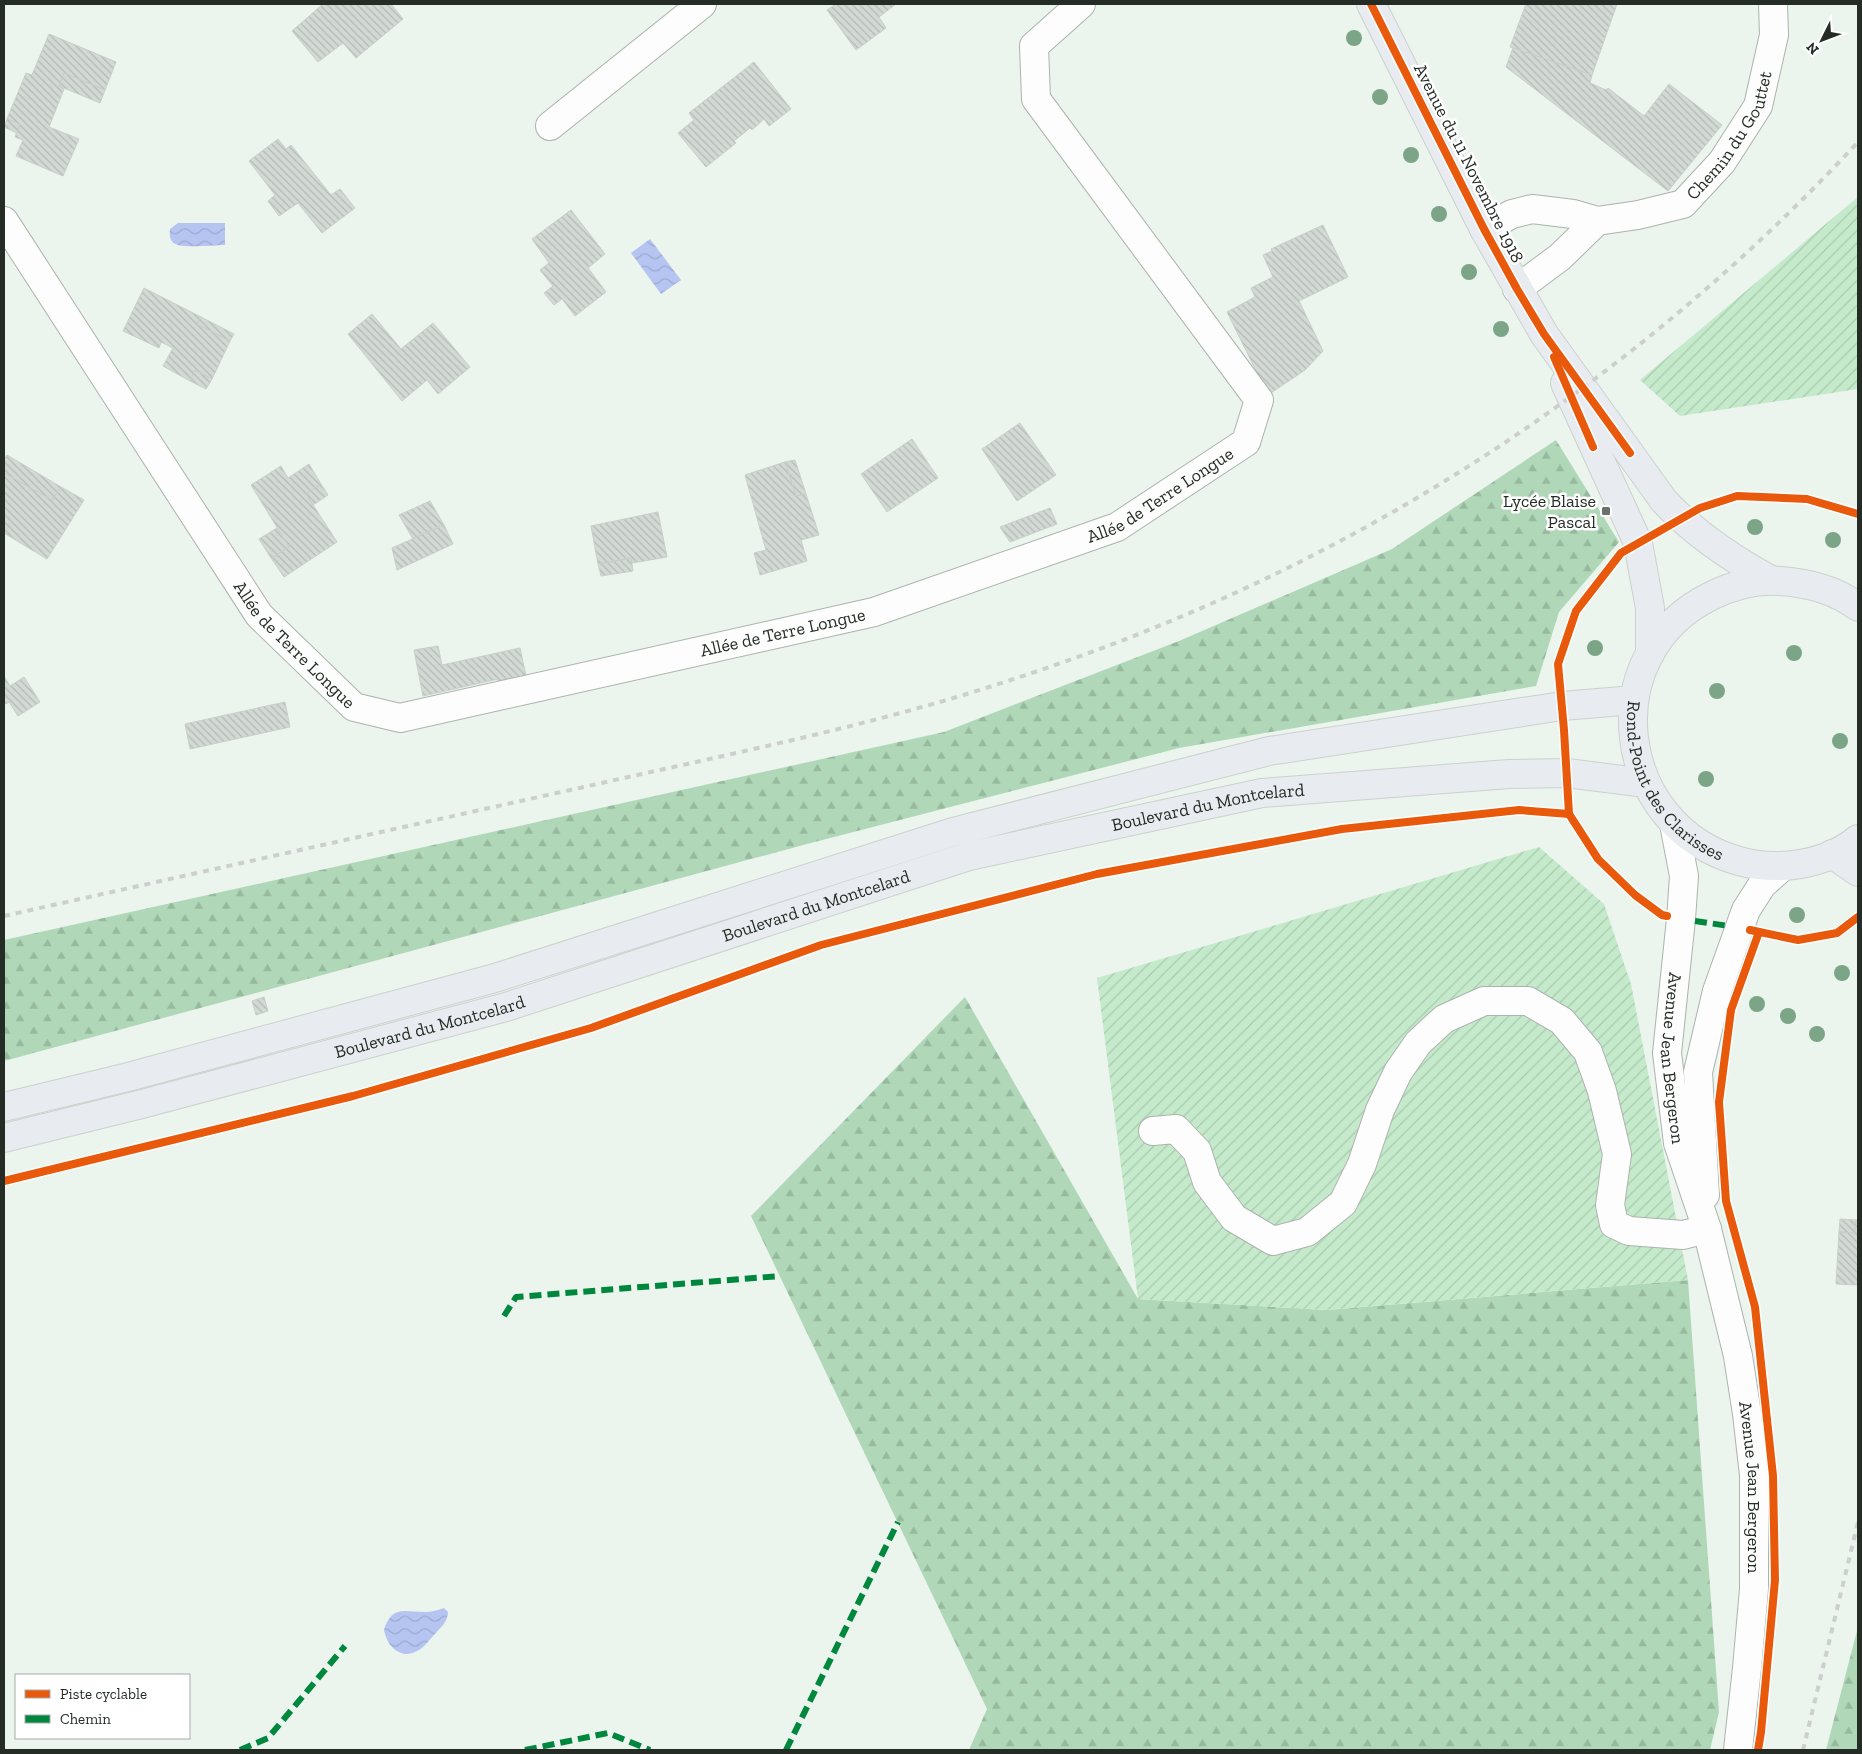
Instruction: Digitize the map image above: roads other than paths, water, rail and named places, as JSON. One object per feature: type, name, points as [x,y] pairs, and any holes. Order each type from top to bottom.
[{"type":"main road","name":"Avenue du 11 Novembre 1918","points":[[1371,4],[1484,229],[1544,334],[1664,501],[1680,518],[1742,565],[1771,580]]},
{"type":"main road","name":"Avenue du 11 Novembre 1918","points":[[1544,334],[1638,543],[1650,608],[1650,654]]},
{"type":"main road","name":"Rond-Point des Clarisses","points":[[1858,607],[1827,590],[1800,582],[1771,580],[1746,583],[1723,590],[1700,601],[1680,616],[1664,634],[1650,654],[1640,676],[1634,700],[1634,742],[1638,763],[1646,783],[1658,805],[1674,824],[1693,840],[1727,857],[1745,862],[1783,866],[1799,864],[1832,854],[1858,839]]},
{"type":"main road","name":"Boulevard du Montcelard","points":[[4,1106],[128,1077],[494,978],[953,832],[1260,754],[1562,706],[1634,700]]},
{"type":"main road","name":"Boulevard du Montcelard","points":[[4,1138],[151,1102],[506,1007],[969,856],[1008,847],[1262,793],[1509,774],[1567,773],[1646,783]]},
{"type":"main road","points":[[1832,854],[1858,872]]},
{"type":"street","points":[[550,126],[702,4]]},
{"type":"street","name":"Allée de Terre Longue","points":[[4,222],[259,615],[354,707],[400,718],[874,612],[1117,528],[1246,442],[1258,400],[1036,99],[1034,46],[1082,4]]},
{"type":"street","name":"Chemin du Gouttet","points":[[1484,229],[1512,214],[1532,210],[1573,214],[1597,221],[1638,215],[1682,204],[1722,162],[1758,106],[1774,35],[1773,4]]},
{"type":"street","points":[[1517,288],[1560,257],[1597,221]]},
{"type":"street","name":"Avenue Jean Bergeron","points":[[1674,824],[1684,876],[1667,1053],[1678,1143],[1707,1229],[1738,1356],[1754,1475],[1754,1588],[1738,1750]]},
{"type":"street","name":"Avenue Jean Bergeron","points":[[1707,1229],[1698,1072],[1717,991],[1746,910],[1762,885],[1783,866]]},
{"type":"street","points":[[1153,1131],[1176,1129],[1196,1152],[1207,1182],[1234,1218],[1273,1241],[1308,1232],[1343,1203],[1362,1164],[1380,1110],[1398,1072],[1418,1043],[1444,1019],[1484,1001],[1528,1001],[1562,1021],[1588,1052],[1602,1091],[1617,1154],[1610,1205],[1614,1224],[1630,1231],[1683,1235],[1707,1229]]},
{"type":"water","points":[[178,223],[225,223],[225,245],[183,246],[175,244],[171,239],[170,229]]},
{"type":"water","points":[[650,239],[681,280],[661,294],[631,253]]},
{"type":"water","points":[[444,1608],[448,1612],[445,1622],[420,1650],[405,1654],[400,1653],[391,1646],[384,1630],[387,1622],[395,1613],[405,1611],[430,1612]]},
{"type":"railway","points":[[4,916],[733,754],[868,722],[1021,677],[1084,655],[1177,618],[1299,562],[1387,515],[1473,463],[1557,407],[1637,346],[1714,282],[1788,214],[1858,142]]},
{"type":"railway","points":[[1803,1750],[1858,1522]]},
{"type":"place","name":"Lycée Blaise Pascal","points":[[1606,511]]}]
